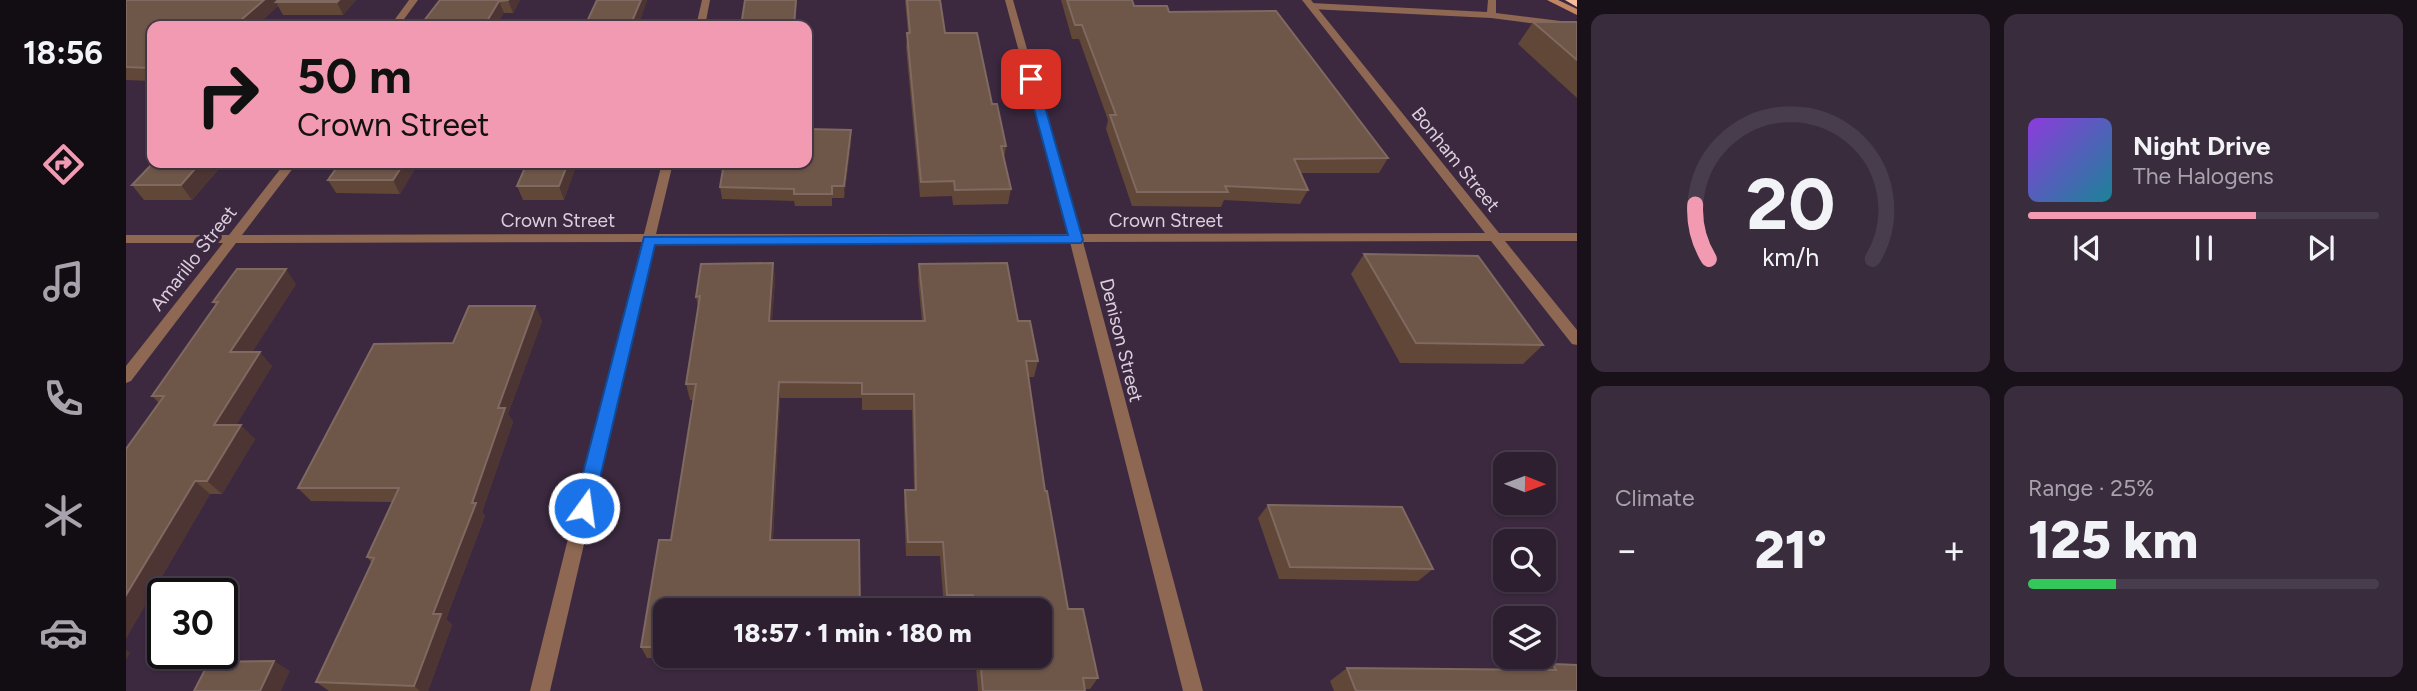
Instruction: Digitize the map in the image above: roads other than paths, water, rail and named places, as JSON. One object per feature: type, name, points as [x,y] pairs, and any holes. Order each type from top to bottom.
[{"type":"highway","points":[[1572,0],[1577,3]]},
{"type":"main road","points":[[1551,0],[1577,12]]},
{"type":"street","points":[[398,21],[414,0]]},
{"type":"street","points":[[701,21],[706,0]]},
{"type":"street","name":"Denison Street","points":[[1009,0],[1076,240],[1193,691]]},
{"type":"street","points":[[1490,15],[1492,0]]},
{"type":"street","points":[[1309,3],[1490,15],[1577,26]]},
{"type":"street","name":"Bonham Street","points":[[1309,3],[1577,340]]},
{"type":"street","name":"Amarillo Street","points":[[126,377],[287,168]]},
{"type":"street","points":[[540,691],[666,168]]},
{"type":"street","name":"Crown Street","points":[[126,239],[234,237],[1076,240],[1577,237]]}]
